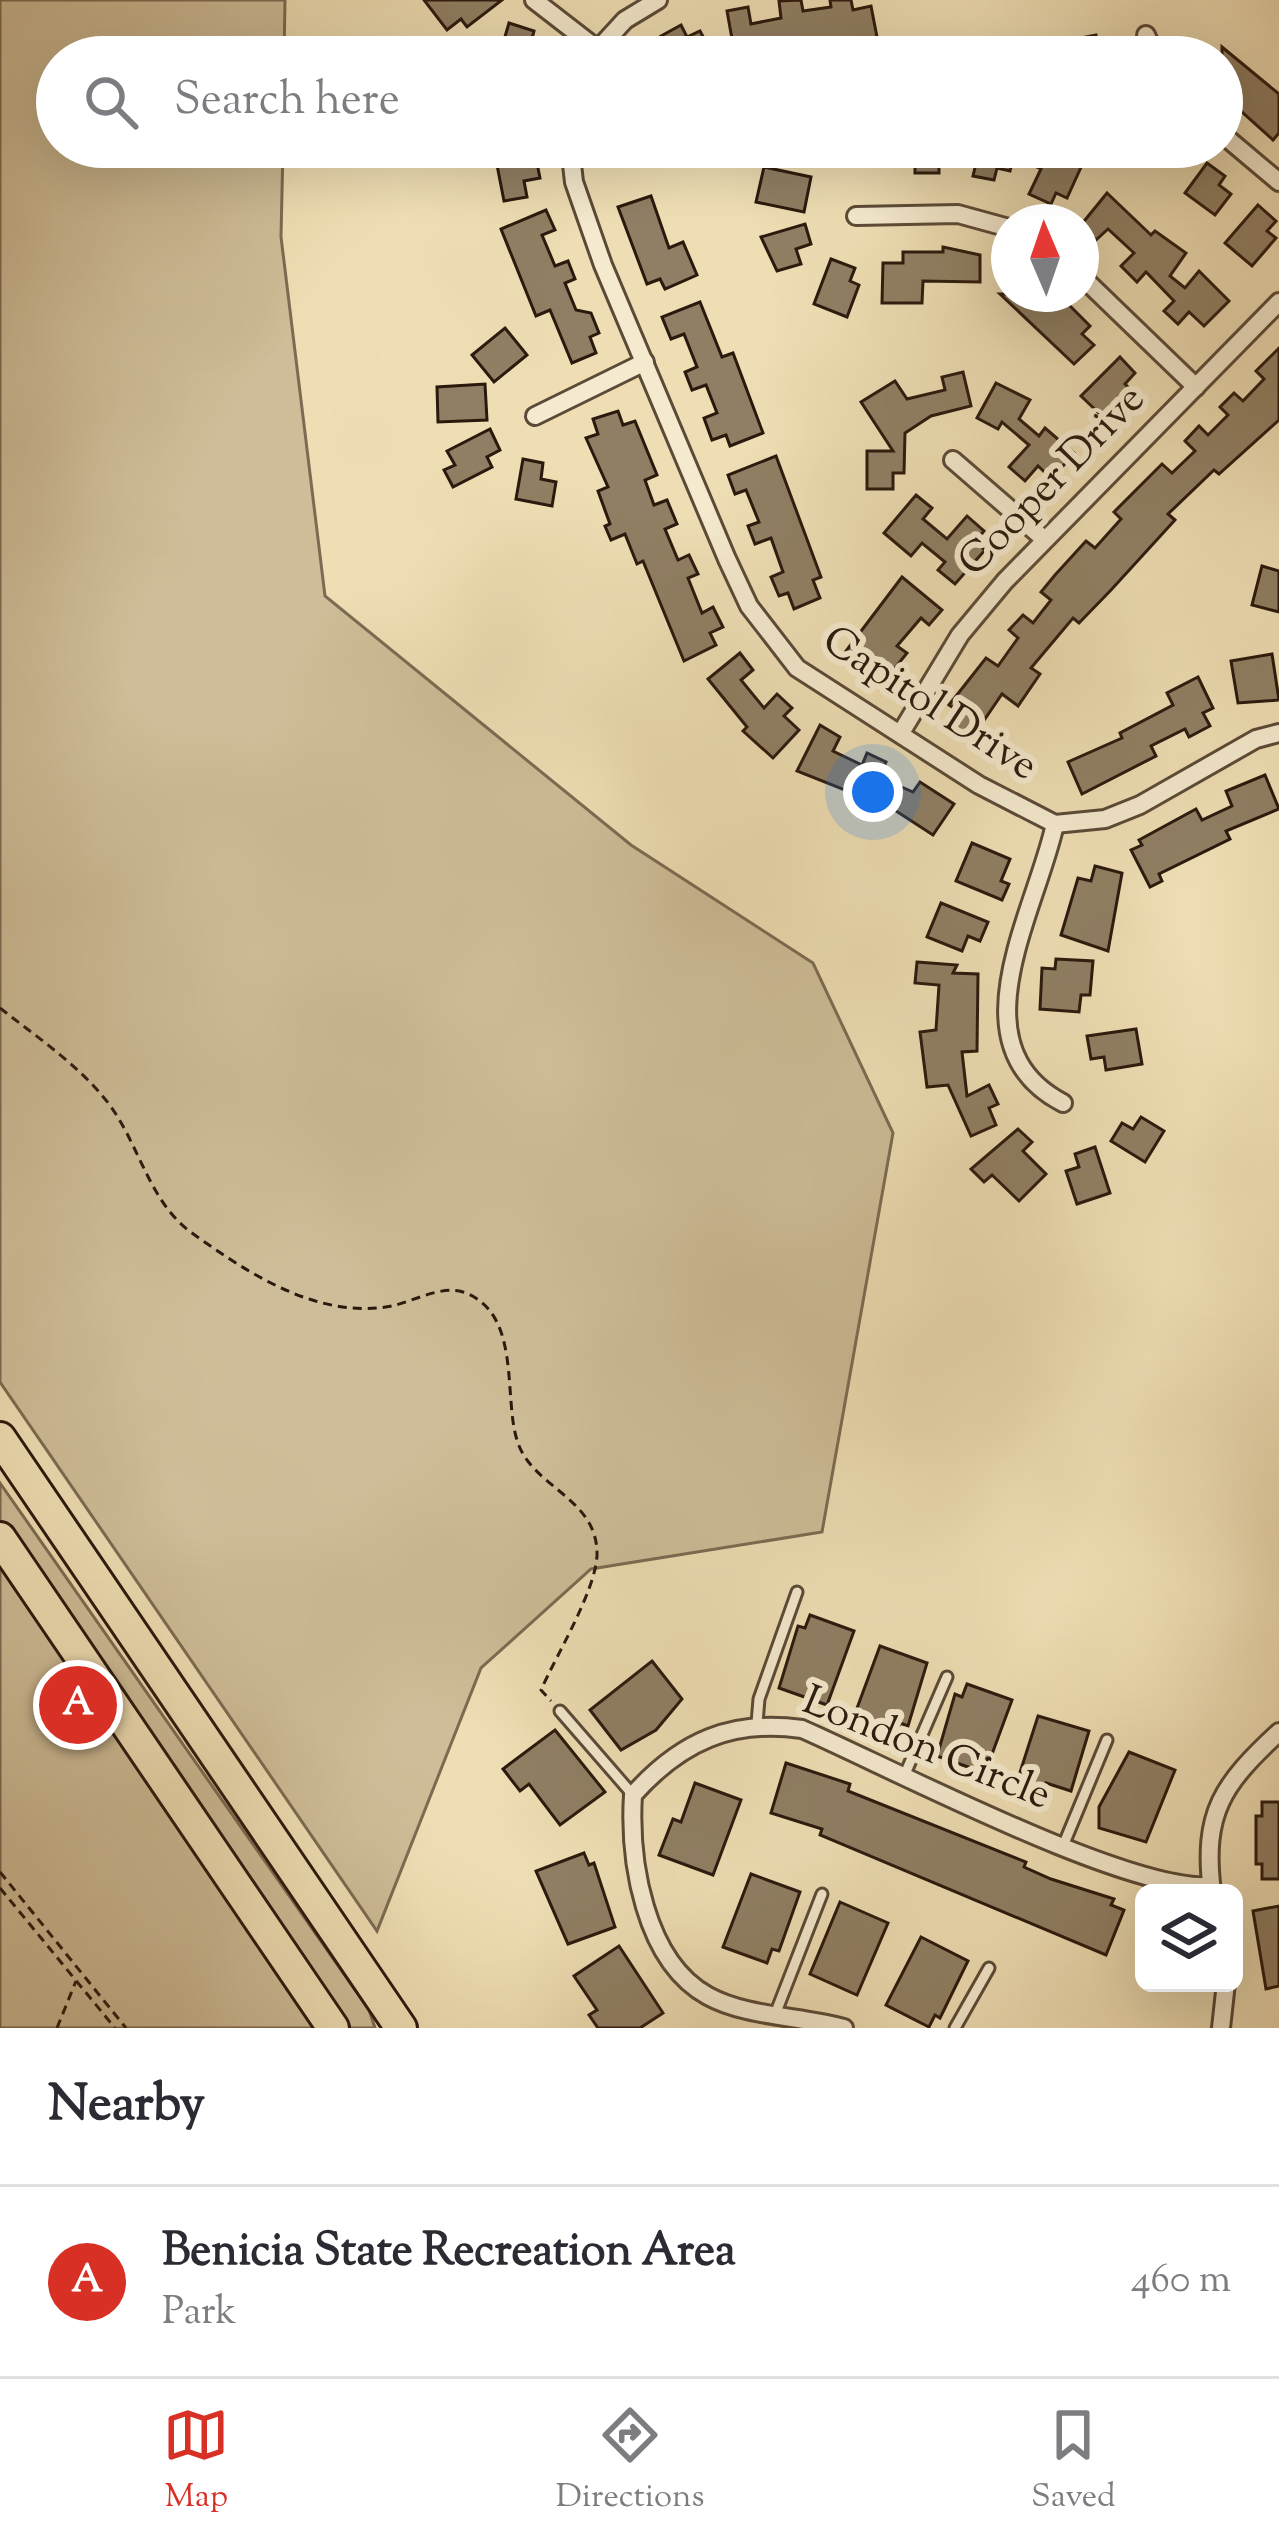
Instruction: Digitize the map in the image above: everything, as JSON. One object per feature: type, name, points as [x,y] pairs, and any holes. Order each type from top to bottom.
[{"type":"highway","points":[[0,1438],[400,2028]]},
{"type":"highway","points":[[0,1538],[333,2028]]},
{"type":"highway","points":[[325,1917],[364,1949],[420,2028]]},
{"type":"street","points":[[534,0],[575,36]]},
{"type":"street","points":[[609,36],[658,0]]},
{"type":"street","points":[[1243,152],[1279,182]]},
{"type":"street","name":"Capitol Drive","points":[[572,168],[645,362],[727,559],[772,640],[797,668],[1018,808],[1055,824],[1106,819],[1256,739],[1279,733]]},
{"type":"street","points":[[856,216],[958,214],[991,223]]},
{"type":"street","points":[[1099,294],[1196,388]]},
{"type":"street","name":"Cooper Drive","points":[[902,731],[977,612],[1279,302]]},
{"type":"street","points":[[535,416],[645,362]]},
{"type":"street","points":[[953,460],[1044,539]]},
{"type":"street","points":[[1055,824],[1006,989],[1016,1058],[1040,1091],[1063,1103]]},
{"type":"street","name":"London Circle","points":[[634,1795],[653,1773],[716,1733],[757,1723],[802,1729],[1064,1846],[1175,1884]]},
{"type":"street","points":[[1212,1884],[1212,1820],[1231,1776],[1279,1732]]},
{"type":"street","points":[[634,1795],[632,1846],[644,1902],[670,1959],[706,1995],[844,2028]]},
{"type":"street","points":[[1221,2028],[1225,1992]]},
{"type":"lane","points":[[757,1723],[759,1699],[796,1592]]},
{"type":"lane","points":[[905,1774],[947,1677]]},
{"type":"lane","points":[[560,1712],[634,1795]]},
{"type":"lane","points":[[1064,1846],[1107,1740]]},
{"type":"lane","points":[[776,2012],[822,1894]]},
{"type":"lane","points":[[955,2028],[988,1968]]},
{"type":"path","points":[[0,1007],[88,1078],[128,1132],[164,1208],[227,1257],[264,1280],[357,1310],[450,1290],[466,1293],[488,1311],[510,1365],[520,1450],[579,1507],[594,1534],[594,1568],[541,1690],[560,1712]]},
{"type":"path","points":[[0,1872],[126,2028]]},
{"type":"path","points":[[0,1888],[115,2028]]},
{"type":"path","points":[[57,2028],[76,1981]]},
{"type":"shaded area","points":[[0,0],[285,0],[284,36],[36,36],[36,168],[283,168],[281,237],[325,596],[631,845],[813,963],[893,1133],[822,1532],[591,1569],[481,1668],[377,1931],[0,1382]]},
{"type":"shaded area","points":[[0,1483],[369,2010],[375,2028],[0,2028]]},
{"type":"building","points":[[424,0],[502,0],[467,27],[461,19],[447,30]]},
{"type":"building","points":[[801,0],[803,11],[831,7],[830,0],[851,0],[853,10],[871,6],[877,36],[731,36],[727,11],[748,7],[751,24],[781,18],[779,1]]},
{"type":"building","points":[[509,23],[534,31],[533,36],[505,36]]},
{"type":"building","points":[[681,25],[686,36],[661,36]]},
{"type":"building","points":[[1243,64],[1279,94],[1279,133],[1273,140],[1243,113]]},
{"type":"building","points":[[498,168],[538,168],[540,178],[524,181],[527,197],[504,201]]},
{"type":"building","points":[[764,168],[811,177],[804,212],[756,202]]},
{"type":"building","points":[[915,168],[939,168],[939,173],[915,173]]},
{"type":"building","points":[[975,168],[997,168],[994,180],[973,176]]},
{"type":"building","points":[[1039,168],[1081,168],[1067,198],[1056,193],[1051,204],[1029,194]]},
{"type":"building","points":[[1203,168],[1214,168],[1225,176],[1219,185],[1231,194],[1215,215],[1185,193]]},
{"type":"building","points":[[1107,193],[1151,235],[1155,231],[1186,253],[1170,276],[1185,288],[1199,271],[1229,301],[1204,326],[1189,312],[1178,324],[1164,311],[1174,301],[1146,272],[1137,282],[1121,266],[1134,253],[1108,229],[1099,237],[1098,204]]},
{"type":"building","points":[[651,196],[669,248],[683,242],[697,275],[665,289],[660,279],[647,284],[618,207]]},
{"type":"building","points":[[1258,205],[1276,221],[1267,231],[1276,238],[1252,266],[1225,243]]},
{"type":"building","points":[[546,210],[555,230],[542,235],[555,266],[568,261],[575,279],[565,283],[576,310],[591,313],[599,333],[590,337],[596,353],[572,363],[550,310],[536,316],[501,229]]},
{"type":"building","points":[[805,224],[811,244],[796,249],[801,264],[777,271],[761,237]]},
{"type":"building","points":[[943,247],[980,255],[980,282],[923,281],[922,303],[882,303],[883,263],[903,263],[903,252],[943,252]]},
{"type":"building","points":[[831,259],[855,268],[850,281],[859,285],[847,317],[814,304]]},
{"type":"building","points":[[700,302],[722,357],[733,353],[763,433],[730,446],[726,435],[712,440],[704,418],[717,413],[706,385],[692,390],[685,372],[697,367],[684,334],[671,339],[662,317]]},
{"type":"building","points":[[1019,312],[1076,312],[1090,326],[1082,334],[1094,345],[1074,364]]},
{"type":"building","points":[[505,328],[527,355],[494,382],[472,355]]},
{"type":"building","points":[[1279,348],[1279,420],[1219,474],[1214,470],[1168,514],[1175,520],[1079,623],[1073,618],[1031,668],[1040,674],[1018,706],[1002,694],[970,741],[948,725],[958,711],[949,705],[986,658],[998,666],[1018,638],[1009,630],[1023,615],[1033,623],[1051,600],[1041,592],[1055,575],[1086,541],[1095,548],[1121,519],[1114,512],[1162,464],[1172,473],[1195,451],[1185,441],[1199,426],[1208,435],[1228,415],[1220,407],[1234,393],[1243,401],[1264,379],[1256,371]]},
{"type":"building","points":[[1120,357],[1135,373],[1125,384],[1134,393],[1106,420],[1081,396]]},
{"type":"building","points":[[963,372],[971,406],[931,416],[905,433],[904,473],[893,473],[893,489],[867,489],[867,451],[893,451],[861,402],[895,381],[907,399],[945,390],[942,377]]},
{"type":"building","points":[[996,383],[1030,400],[1019,419],[1039,436],[1045,428],[1074,453],[1052,479],[1038,466],[1025,481],[1009,467],[1029,445],[1002,422],[998,429],[977,418]]},
{"type":"building","points":[[485,384],[487,420],[438,422],[437,387]]},
{"type":"building","points":[[618,411],[623,425],[635,421],[657,475],[645,480],[654,505],[667,500],[677,524],[665,529],[678,560],[689,555],[698,574],[688,578],[702,613],[713,607],[723,627],[710,633],[716,645],[684,661],[643,561],[637,564],[625,534],[611,540],[605,526],[610,524],[598,491],[608,487],[586,438],[598,434],[593,419]]},
{"type":"building","points":[[490,429],[500,450],[487,457],[492,467],[453,487],[444,470],[455,465],[447,451]]},
{"type":"building","points":[[776,456],[821,577],[813,580],[820,598],[794,609],[788,593],[779,596],[771,577],[783,572],[771,538],[755,544],[748,526],[759,522],[746,490],[735,494],[728,475]]},
{"type":"building","points":[[523,459],[543,463],[541,479],[556,482],[552,506],[516,499]]},
{"type":"building","points":[[916,495],[932,508],[923,519],[947,539],[967,516],[984,531],[975,542],[985,550],[955,584],[938,570],[945,562],[922,543],[911,556],[884,533]]},
{"type":"building","points":[[1262,566],[1279,571],[1279,612],[1252,605]]},
{"type":"building","points":[[902,577],[942,610],[929,625],[921,618],[897,646],[907,653],[891,673],[881,665],[874,673],[846,651]]},
{"type":"building","points":[[740,653],[753,670],[741,680],[764,708],[777,694],[792,708],[784,716],[799,730],[773,758],[743,731],[747,727],[708,679]]},
{"type":"building","points":[[1272,654],[1279,700],[1238,703],[1231,661]]},
{"type":"building","points":[[1198,677],[1213,708],[1203,713],[1210,726],[1189,737],[1185,729],[1151,746],[1156,756],[1082,794],[1068,762],[1122,738],[1120,733],[1173,705],[1167,693]]},
{"type":"building","points":[[820,725],[840,737],[833,751],[862,765],[867,753],[886,762],[879,777],[913,792],[920,782],[954,804],[933,835],[893,809],[797,771]]},
{"type":"building","points":[[1265,775],[1279,809],[1226,831],[1230,839],[1159,874],[1162,881],[1150,887],[1131,850],[1142,845],[1139,840],[1196,809],[1202,820],[1232,806],[1226,791]]},
{"type":"building","points":[[972,843],[1010,859],[1001,881],[1009,884],[1002,900],[956,881]]},
{"type":"building","points":[[1095,866],[1122,873],[1108,951],[1061,935],[1078,878],[1091,881]]},
{"type":"building","points":[[941,903],[988,922],[980,941],[968,936],[962,951],[927,937]]},
{"type":"building","points":[[1056,959],[1093,961],[1090,995],[1081,995],[1079,1012],[1040,1009],[1042,968],[1055,969]]},
{"type":"building","points":[[917,962],[957,965],[953,973],[978,974],[977,1051],[962,1052],[967,1096],[989,1085],[998,1104],[989,1108],[996,1125],[971,1136],[948,1085],[927,1087],[920,1032],[936,1030],[939,985],[915,983]]},
{"type":"building","points":[[1136,1029],[1142,1064],[1106,1070],[1104,1057],[1091,1059],[1087,1036]]},
{"type":"building","points":[[1141,1117],[1164,1131],[1145,1162],[1111,1141],[1122,1123],[1133,1129]]},
{"type":"building","points":[[1018,1129],[1032,1142],[1023,1151],[1046,1174],[1019,1201],[992,1175],[984,1182],[971,1169]]},
{"type":"building","points":[[1095,1147],[1110,1193],[1077,1204],[1066,1171],[1079,1167],[1075,1154]]},
{"type":"building","points":[[810,1615],[854,1631],[827,1705],[779,1688],[798,1626],[805,1628]]},
{"type":"building","points":[[880,1646],[927,1663],[908,1726],[900,1723],[896,1734],[853,1719]]},
{"type":"building","points":[[652,1661],[682,1699],[656,1730],[621,1750],[590,1710]]},
{"type":"building","points":[[967,1684],[1012,1700],[985,1773],[937,1756],[955,1694],[962,1697]]},
{"type":"building","points":[[1038,1716],[1089,1731],[1071,1791],[1046,1783],[1042,1796],[1015,1788]]},
{"type":"building","points":[[555,1730],[605,1792],[560,1825],[529,1784],[520,1791],[503,1769]]},
{"type":"building","points":[[1129,1752],[1175,1770],[1146,1842],[1099,1828],[1099,1807]]},
{"type":"building","points":[[786,1763],[850,1784],[848,1791],[1026,1862],[1024,1867],[1051,1879],[1114,1899],[1111,1905],[1124,1910],[1106,1955],[820,1835],[822,1829],[771,1813]]},
{"type":"building","points":[[695,1783],[741,1800],[713,1875],[659,1855],[673,1819],[681,1822]]},
{"type":"building","points":[[1262,1802],[1279,1802],[1279,1879],[1262,1879],[1262,1864],[1256,1864],[1256,1816],[1262,1816]]},
{"type":"building","points":[[584,1853],[589,1865],[594,1863],[615,1927],[568,1944],[536,1871]]},
{"type":"building","points":[[751,1874],[800,1892],[779,1951],[772,1949],[767,1963],[723,1947]]},
{"type":"building","points":[[840,1902],[888,1923],[857,1995],[810,1974]]},
{"type":"building","points":[[1279,1906],[1279,1986],[1266,1989],[1253,1911]]},
{"type":"building","points":[[921,1937],[968,1961],[940,2018],[935,2015],[929,2027],[886,2005]]},
{"type":"building","points":[[619,1946],[663,2013],[640,2028],[598,2028],[589,2015],[597,2010],[574,1976]]},
{"type":"place","name":"Benicia State Recreation Area","points":[[78,1705]]}]
